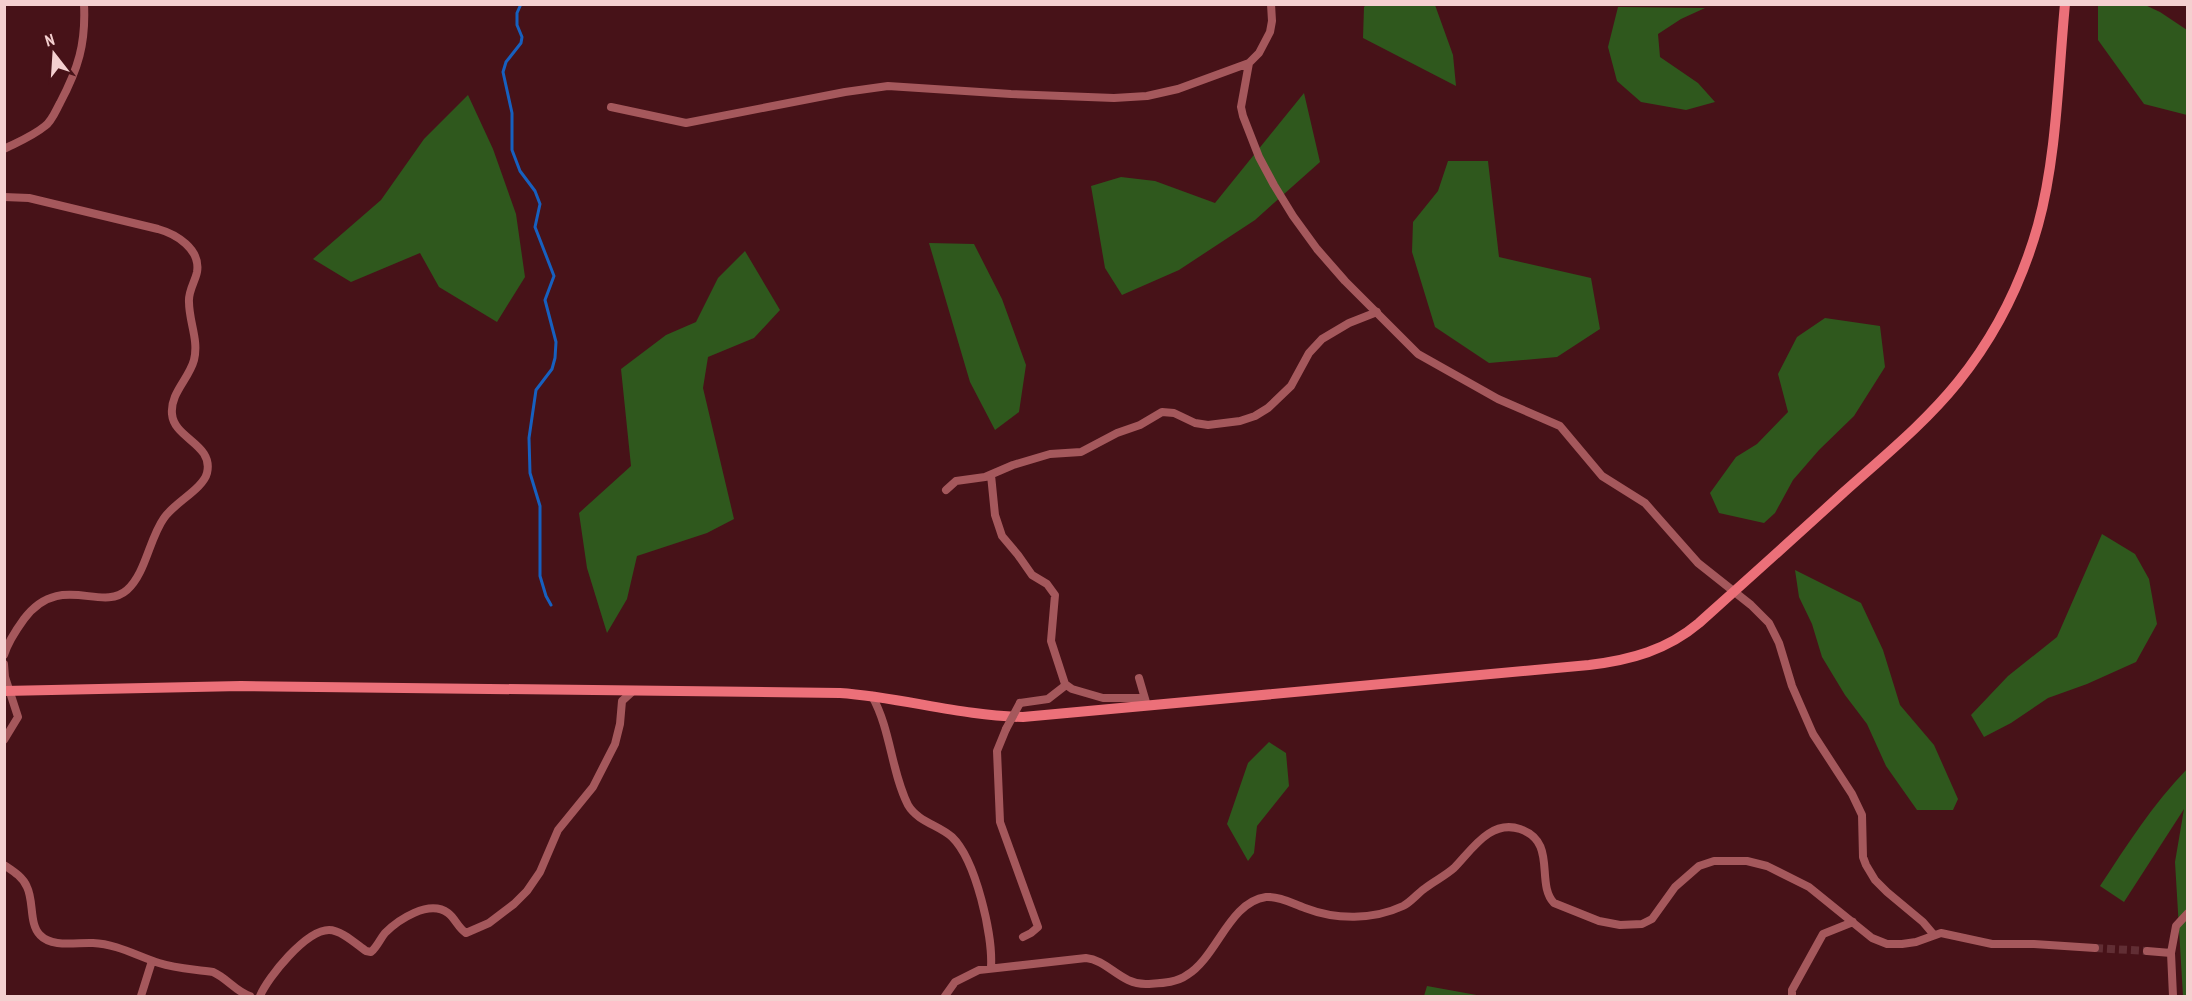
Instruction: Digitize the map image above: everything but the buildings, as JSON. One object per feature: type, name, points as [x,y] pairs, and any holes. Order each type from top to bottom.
[{"type":"street","points":[[4,149],[44,127],[50,121],[73,78],[80,59],[84,36],[84,4]]},
{"type":"street","points":[[611,107],[686,123],[888,86],[1011,94],[1131,98],[1178,89],[1249,63],[1259,53],[1270,32],[1271,4]]},
{"type":"street","points":[[7,691],[241,686],[840,693],[1006,717],[1046,716],[1146,704],[1621,661],[1644,655],[1676,641],[1699,623],[1932,411],[1958,383],[1996,326],[2031,247],[2043,202],[2049,167],[2065,4]]},
{"type":"street","points":[[1249,63],[1241,107],[1243,116],[1274,185],[1317,249],[1345,281],[1403,341],[1425,359],[1498,399],[1560,426],[1602,476],[1645,503],[1705,570],[1761,614],[1775,632],[1792,686],[1813,734],[1852,794],[1862,815],[1863,856],[1866,865],[1875,880],[1923,922],[1934,935]]},
{"type":"street","points":[[4,197],[29,198],[158,229],[170,232],[185,242],[197,264],[189,301],[195,334],[195,356],[193,365],[173,401],[172,416],[177,429],[199,447],[206,458],[208,468],[204,480],[174,506],[162,521],[128,589],[119,596],[56,595],[42,600],[19,625],[4,655]]},
{"type":"street","points":[[946,490],[956,481],[991,475],[1013,465],[1050,454],[1081,452],[1117,433],[1140,425],[1162,412],[1174,413],[1195,423],[1208,425],[1240,421],[1255,416],[1268,408],[1291,386],[1309,353],[1322,339],[1349,323],[1377,312]]},
{"type":"street","points":[[991,475],[995,515],[1002,536],[1032,575],[1047,584],[1055,595],[1052,646],[1066,685],[1103,698],[1140,698],[1146,704]]},
{"type":"street","points":[[4,664],[7,691],[18,717],[4,740]]},
{"type":"street","points":[[1139,678],[1146,704]]},
{"type":"street","points":[[1023,937],[1038,927],[1000,822],[997,752],[1020,703],[1047,699],[1066,685]]},
{"type":"street","points":[[260,996],[288,956],[324,931],[337,932],[371,952],[383,935],[396,924],[421,911],[441,909],[449,913],[466,933],[480,928],[506,911],[527,891],[540,872],[558,830],[593,787],[615,744],[622,701],[633,691]]},
{"type":"street","points":[[872,696],[884,723],[908,804],[918,817],[950,836],[958,844],[974,875],[989,939],[991,968]]},
{"type":"street","points":[[945,996],[955,982],[963,976],[991,968],[1090,958],[1119,976],[1137,983],[1174,981],[1189,975],[1231,921],[1244,908],[1258,899],[1278,898],[1319,913],[1345,917],[1362,917],[1392,909],[1405,905],[1446,874],[1483,837],[1492,832],[1515,828],[1527,832],[1539,844],[1545,862],[1550,899],[1559,906],[1599,921],[1620,925],[1642,924],[1650,921],[1656,916],[1673,890],[1692,871],[1706,863],[1722,860],[1747,861],[1767,866],[1815,891],[1872,938],[1887,944],[1902,944],[1946,934],[1992,944],[2095,948]]},
{"type":"street","points":[[4,865],[21,877],[28,887],[35,926],[37,932],[44,938],[61,943],[97,943],[120,948],[152,961],[180,968],[213,972],[244,995],[250,996]]},
{"type":"street","points":[[2173,996],[2171,953],[2176,926],[2187,913]]},
{"type":"street","points":[[1792,996],[1792,990],[1823,934],[1853,922]]},
{"type":"street","points":[[2147,951],[2171,953]]},
{"type":"street","points":[[141,996],[152,961]]},
{"type":"green space","points":[[1366,5],[1435,5],[1453,55],[1456,86],[1363,38],[1364,7]]},
{"type":"green space","points":[[2098,5],[2145,5],[2187,30],[2187,115],[2144,104],[2098,40]]},
{"type":"green space","points":[[1618,7],[1705,8],[1681,19],[1658,34],[1660,57],[1698,83],[1715,102],[1686,110],[1641,102],[1617,81],[1608,47]]},
{"type":"green space","points":[[1304,93],[1320,162],[1255,220],[1179,270],[1122,295],[1105,268],[1091,186],[1121,177],[1155,181],[1215,203]]},
{"type":"green space","points":[[468,95],[493,149],[516,214],[525,277],[497,322],[439,287],[420,253],[351,282],[313,259],[381,200],[424,139]]},
{"type":"green space","points":[[1448,161],[1488,161],[1499,257],[1591,278],[1600,329],[1557,357],[1489,363],[1435,327],[1412,252],[1413,222],[1438,191]]},
{"type":"green space","points":[[929,243],[974,244],[1002,299],[1026,365],[1019,412],[995,430],[970,382]]},
{"type":"green space","points":[[745,251],[780,310],[754,338],[708,357],[703,388],[734,519],[707,533],[637,556],[627,599],[607,633],[587,568],[579,513],[631,466],[621,369],[666,335],[696,322],[718,278]]},
{"type":"green space","points":[[1825,318],[1880,326],[1885,367],[1854,416],[1819,450],[1793,480],[1775,513],[1764,523],[1719,513],[1710,493],[1736,457],[1757,444],[1788,412],[1778,374],[1797,337]]},
{"type":"green space","points":[[2102,534],[2135,554],[2149,579],[2157,624],[2136,662],[2087,684],[2048,698],[2011,723],[1984,737],[1971,715],[2008,676],[2057,637]]},
{"type":"green space","points":[[1795,570],[1861,603],[1883,650],[1900,705],[1934,745],[1958,799],[1953,810],[1917,810],[1886,766],[1867,724],[1845,695],[1822,657],[1812,624],[1799,597]]},
{"type":"green space","points":[[1269,742],[1286,753],[1289,786],[1257,826],[1254,853],[1248,861],[1227,824],[1248,763]]},
{"type":"green space","points":[[2187,769],[2187,996],[2183,996],[2175,862],[2184,809],[2124,902],[2100,886],[2130,840]]},
{"type":"green space","points":[[1427,986],[1482,996],[1424,996]]},
{"type":"waterway","points":[[521,4],[517,13],[521,43],[506,62],[503,72],[512,113],[512,150],[520,171],[535,191],[540,204],[535,227],[554,276],[545,300],[556,342],[555,358],[552,369],[536,390],[529,438],[530,473],[540,506],[540,576],[551,605]]},
{"type":"tunnel","points":[[2095,948],[2147,951]]}]
